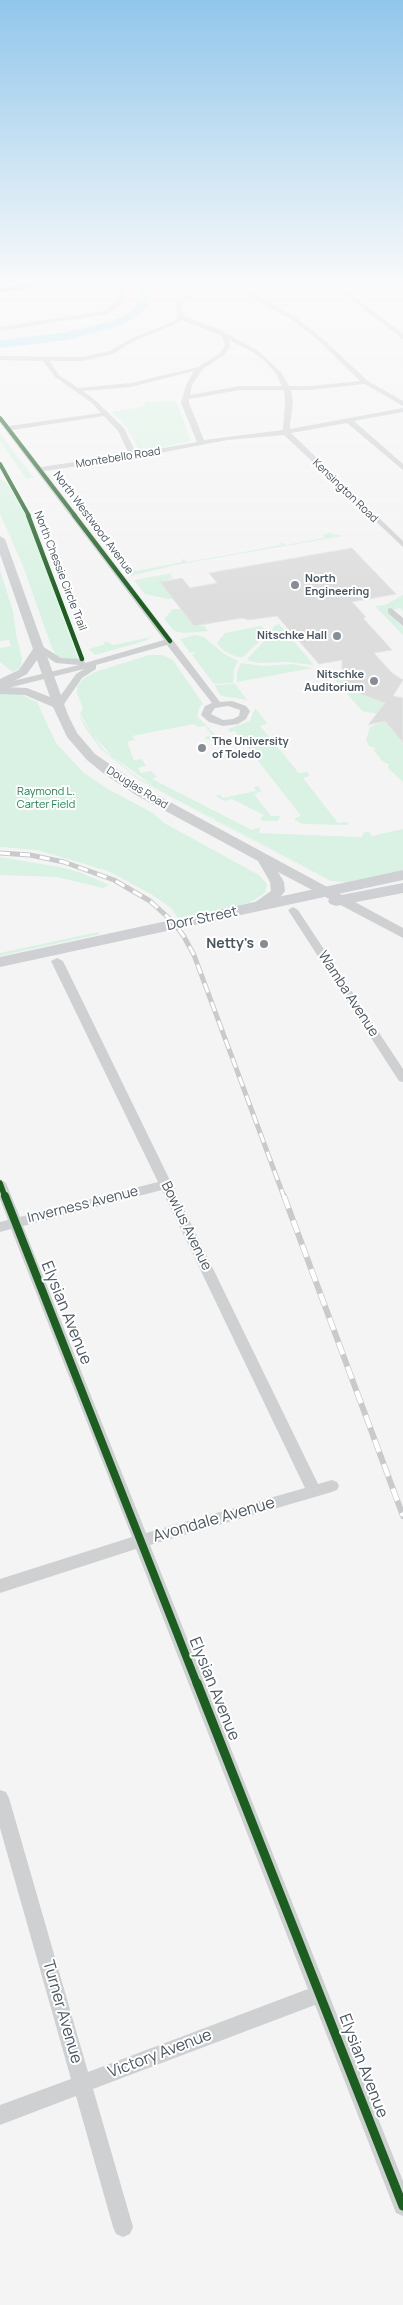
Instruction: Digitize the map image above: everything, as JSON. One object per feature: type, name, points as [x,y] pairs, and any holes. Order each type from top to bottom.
[{"type":"main road","name":"Dorr Street","points":[[0,962],[403,875]]},
{"type":"main road","name":"Dorr Street","points":[[0,974],[403,888]]},
{"type":"street","points":[[76,390],[92,389]]},
{"type":"street","points":[[188,389],[184,398],[186,408],[201,443]]},
{"type":"street","points":[[184,398],[237,389]]},
{"type":"street","points":[[287,432],[286,425],[290,402],[288,389]]},
{"type":"street","points":[[376,389],[403,404]]},
{"type":"street","points":[[76,390],[106,414],[121,430],[134,456]]},
{"type":"street","points":[[388,396],[403,394]]},
{"type":"street","name":"Montebello Road","points":[[39,469],[134,456],[201,443],[287,432],[403,410]]},
{"type":"street","points":[[8,428],[106,414]]},
{"type":"street","name":"North Westwood Avenue","points":[[0,418],[216,704]]},
{"type":"street","points":[[349,421],[403,468]]},
{"type":"street","name":"Kensington Road","points":[[287,432],[291,439],[403,545]]},
{"type":"street","name":"Douglas Road","points":[[0,539],[66,724],[78,743],[107,770],[141,792],[341,900]]},
{"type":"street","points":[[390,611],[403,624]]},
{"type":"street","points":[[0,687],[50,676],[170,641]]},
{"type":"street","points":[[0,687],[23,672],[39,648],[63,662],[103,660]]},
{"type":"street","points":[[0,687],[27,692],[59,705],[79,676],[103,660]]},
{"type":"street","points":[[259,906],[273,897],[278,888],[275,877],[262,858]]},
{"type":"street","points":[[341,900],[403,934]]},
{"type":"street","name":"Wamba Avenue","points":[[293,910],[403,1078]]},
{"type":"street","name":"Bowlus Avenue","points":[[57,961],[314,1491]]},
{"type":"street","name":"Elysian Avenue","points":[[0,1183],[8,1225],[141,1541],[403,2206]]},
{"type":"street","name":"Inverness Avenue","points":[[8,1225],[166,1184]]},
{"type":"street","name":"Avondale Avenue","points":[[0,1586],[141,1541],[332,1486]]},
{"type":"street","name":"Turner Avenue","points":[[0,1798],[123,2227]]},
{"type":"street","name":"Victory Avenue","points":[[0,2115],[320,1994]]},
{"type":"green space","points":[[176,401],[191,441],[140,452],[126,426],[112,412],[144,406],[146,402]]},
{"type":"green space","points":[[0,433],[34,478],[27,479],[25,477],[0,441]]},
{"type":"green space","points":[[0,479],[6,482],[24,510],[78,659],[63,659],[57,656],[52,648],[23,566],[0,514]]},
{"type":"green space","points":[[329,533],[343,536],[175,565],[131,576],[125,569],[133,568],[136,571],[182,562],[182,559],[187,562],[281,545],[280,543],[282,542],[286,545],[324,538],[323,535]]},
{"type":"green space","points":[[0,570],[13,611],[22,658],[21,668],[13,672],[0,662],[0,648],[11,646],[9,640],[0,641]]},
{"type":"green space","points":[[174,573],[170,575],[173,578],[160,582],[173,599],[145,594],[134,580]]},
{"type":"green space","points":[[403,595],[403,611],[400,608],[388,611],[403,627],[403,635],[375,606],[385,605]]},
{"type":"green space","points":[[173,609],[181,609],[194,626],[204,626],[208,631],[184,633],[174,631],[164,619]]},
{"type":"green space","points":[[279,624],[314,665],[248,661],[248,658],[270,635],[274,626]]},
{"type":"green space","points":[[261,626],[266,630],[264,637],[243,657],[237,657],[224,651],[217,643],[225,633]]},
{"type":"green space","points":[[195,635],[204,637],[224,654],[238,661],[234,669],[233,683],[214,684],[192,655],[195,654],[194,652],[190,653],[180,639]]},
{"type":"green space","points":[[151,637],[145,641],[95,655],[89,649],[103,645],[104,641],[114,645]]},
{"type":"green space","points":[[149,655],[163,655],[173,660],[203,704],[200,706],[197,716],[217,737],[213,740],[205,739],[205,737],[212,735],[205,726],[197,727],[194,724],[132,736],[135,740],[127,742],[134,760],[142,759],[146,766],[138,768],[141,773],[151,771],[157,777],[152,779],[252,830],[260,827],[259,833],[362,837],[364,832],[369,832],[372,836],[403,829],[403,870],[348,882],[331,881],[155,787],[112,756],[93,735],[80,714],[83,708],[77,693],[77,686],[83,679],[95,672]]},
{"type":"green space","points":[[241,663],[263,666],[293,664],[313,668],[237,682],[237,672]]},
{"type":"green space","points":[[342,671],[343,678],[352,688],[361,694],[384,701],[382,710],[378,714],[362,711],[333,677]]},
{"type":"green space","points":[[235,684],[247,700],[222,696],[215,685]]},
{"type":"green space","name":"Raymond L. Carter Field","points":[[24,693],[24,696],[37,702],[56,743],[84,773],[108,789],[153,813],[164,823],[259,875],[267,884],[265,893],[249,903],[178,918],[171,908],[151,894],[108,871],[37,850],[0,847],[0,694]]},
{"type":"green space","points":[[255,708],[267,723],[260,726],[299,773],[308,772],[309,776],[303,778],[338,823],[347,822],[349,825],[302,824],[295,820],[295,818],[301,816],[235,731],[230,732],[228,729],[250,721]]},
{"type":"green space","points":[[78,714],[103,749],[137,777],[330,882],[138,779],[101,749],[86,729]]},
{"type":"green space","points":[[385,721],[403,744],[403,782],[388,768],[389,764],[383,762],[374,751],[375,748],[369,746],[366,740],[370,727]]},
{"type":"green space","points":[[258,786],[262,791],[254,794],[271,816],[280,816],[278,821],[263,821],[260,819],[264,815],[232,799],[224,801],[216,796],[219,794],[223,798],[256,791],[254,787]]},
{"type":"green space","points":[[0,857],[60,867],[82,873],[109,885],[103,888],[57,877],[0,875]]},
{"type":"green space","points":[[98,932],[100,934],[0,956],[0,953]]},
{"type":"building","points":[[352,548],[396,594],[352,602],[366,617],[363,618],[392,650],[374,653],[392,673],[403,680],[393,696],[403,698],[403,743],[385,721],[368,725],[385,703],[361,694],[348,685],[342,673],[342,660],[319,664],[277,616],[249,620],[242,618],[194,626],[160,582],[182,578],[190,588],[217,583],[209,573]]},
{"type":"railway","points":[[0,853],[30,855],[64,862],[114,880],[150,901],[171,920],[183,935],[194,955],[284,1197]]},
{"type":"railway","points":[[284,1196],[403,1516]]},
{"type":"cycle path","points":[[0,418],[170,641]]},
{"type":"cycle path","name":"North Chessie Circle Trail","points":[[0,464],[27,511],[82,659]]},
{"type":"cycle path","points":[[0,1183],[403,2206]]},
{"type":"place","name":"North Engineering","points":[[295,585]]},
{"type":"place","name":"Nitschke Hall","points":[[337,636]]},
{"type":"place","name":"Nitschke Auditorium","points":[[374,681]]},
{"type":"place","name":"The University of Toledo","points":[[202,748]]},
{"type":"place","name":"Netty's","points":[[264,944]]}]
